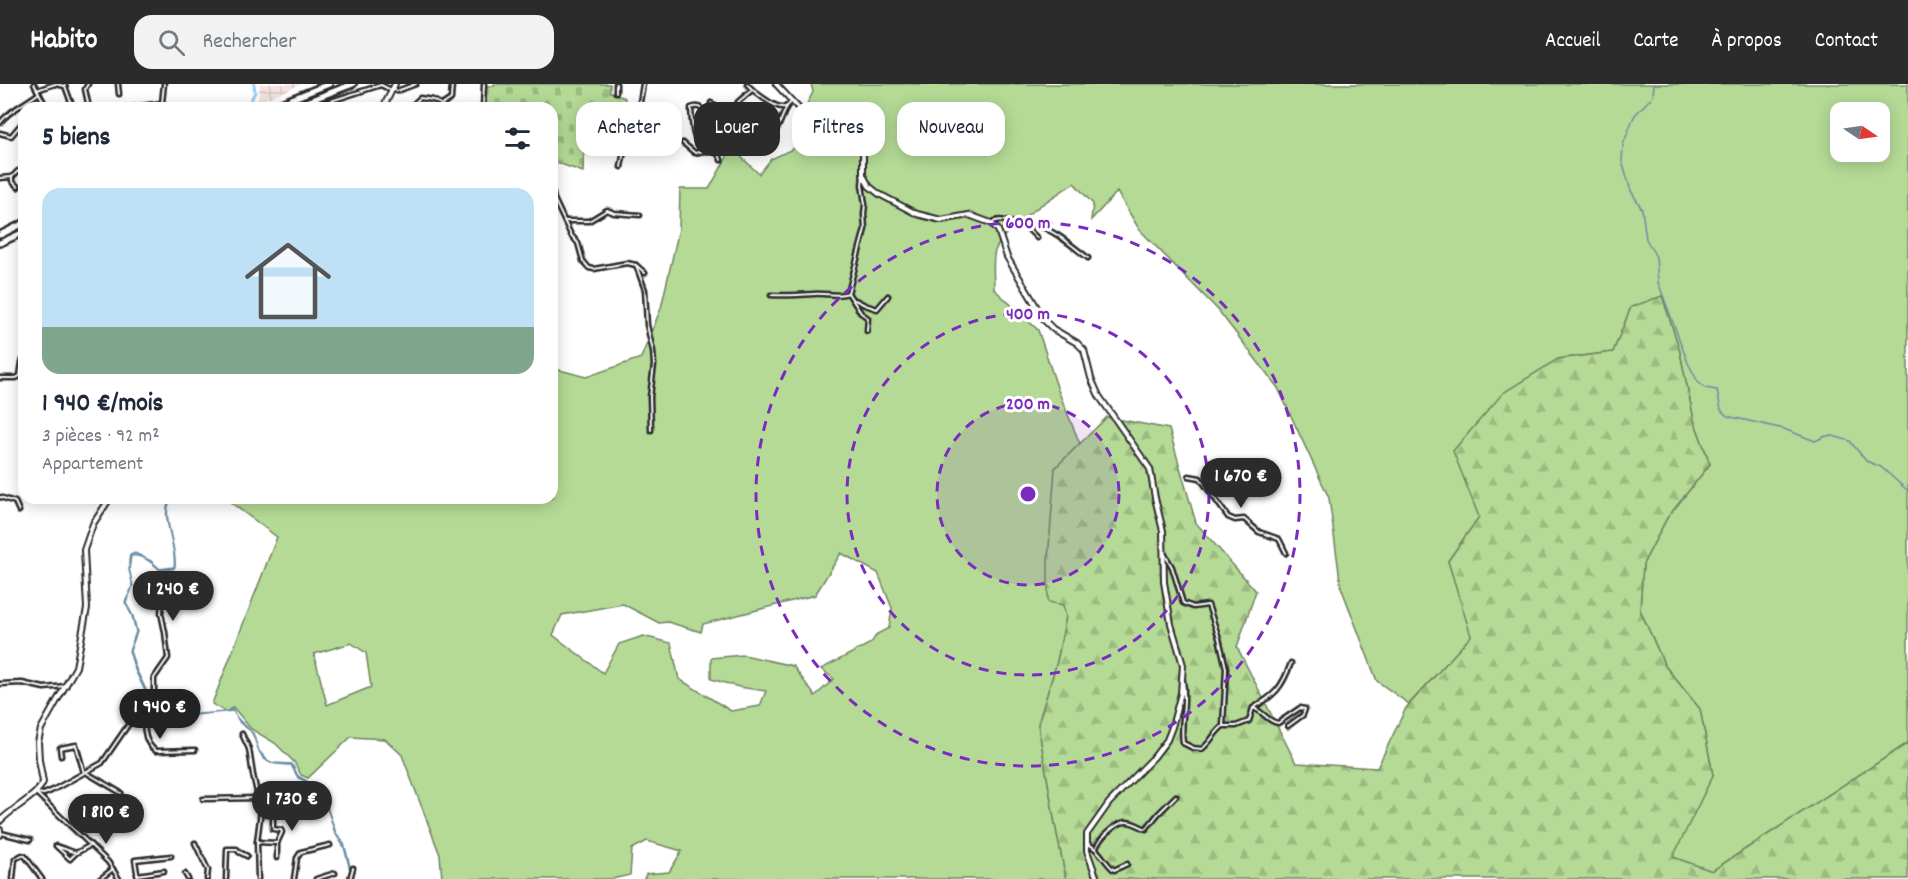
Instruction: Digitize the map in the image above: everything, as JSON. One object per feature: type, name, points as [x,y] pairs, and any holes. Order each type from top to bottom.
[{"type":"highway","points":[[284,102],[329,84]]},
{"type":"highway","points":[[306,102],[353,84]]},
{"type":"highway","points":[[0,234],[18,226]]},
{"type":"highway","points":[[0,243],[18,235]]},
{"type":"street","points":[[34,84],[44,102]]},
{"type":"street","points":[[87,102],[85,93],[88,84]]},
{"type":"street","points":[[118,84],[120,94]]},
{"type":"street","points":[[162,102],[165,84]]},
{"type":"street","points":[[386,102],[395,84]]},
{"type":"street","points":[[328,102],[381,85],[397,91],[416,84]]},
{"type":"street","points":[[447,102],[451,99],[452,84]]},
{"type":"street","points":[[483,102],[484,84]]},
{"type":"street","points":[[616,84],[616,92]]},
{"type":"street","points":[[621,167],[630,119],[640,102],[642,84]]},
{"type":"street","points":[[747,84],[752,90],[776,105],[787,106]]},
{"type":"street","points":[[776,84],[791,102],[809,117],[859,138],[862,147],[861,185],[866,204],[865,229],[848,293]]},
{"type":"street","points":[[30,102],[38,92],[50,85],[65,86],[71,102]]},
{"type":"street","points":[[738,102],[752,90]]},
{"type":"street","points":[[416,102],[420,98],[436,102]]},
{"type":"street","points":[[780,123],[791,102]]},
{"type":"street","points":[[694,107],[691,108],[694,137]]},
{"type":"street","points":[[0,123],[18,108]]},
{"type":"street","points":[[0,133],[11,136],[18,128]]},
{"type":"street","points":[[683,143],[694,152]]},
{"type":"street","points":[[719,156],[721,160]]},
{"type":"street","points":[[0,178],[12,177],[18,171]]},
{"type":"street","points":[[863,175],[874,190],[911,212],[940,220],[969,215],[991,223],[998,230],[1007,257],[1045,321],[1053,329],[1077,343],[1084,351],[1090,378],[1099,396],[1148,463],[1162,524],[1164,582],[1171,624],[1182,658],[1185,689],[1182,732],[1184,743],[1193,748],[1202,749],[1210,743],[1216,732],[1223,726],[1236,726],[1249,721],[1253,708],[1271,698],[1285,679],[1291,663]]},
{"type":"street","points":[[12,177],[12,181],[18,187]]},
{"type":"street","points":[[558,207],[571,235],[578,243],[583,261],[590,268],[627,263],[636,265],[645,273]]},
{"type":"street","points":[[565,221],[589,221],[607,210],[614,213],[640,215]]},
{"type":"street","points":[[991,223],[996,219],[1038,226],[1065,240],[1088,258]]},
{"type":"street","points":[[1023,224],[1037,238]]},
{"type":"street","points":[[636,265],[645,290],[646,325],[654,365],[650,397],[651,430]]},
{"type":"street","points":[[771,295],[848,293]]},
{"type":"street","points":[[848,293],[861,313],[868,318],[867,331]]},
{"type":"street","points":[[853,299],[877,309],[888,296]]},
{"type":"street","points":[[0,378],[18,376]]},
{"type":"street","points":[[1189,476],[1200,478],[1228,517],[1235,520],[1244,519],[1259,532],[1279,539],[1286,553]]},
{"type":"street","points":[[0,497],[15,502],[19,511]]},
{"type":"street","points":[[0,821],[21,802],[36,793],[43,782],[39,760],[40,729],[76,667],[87,608],[84,550],[93,524],[106,504]]},
{"type":"street","points":[[1164,553],[1172,567],[1183,603],[1193,607],[1208,605],[1226,668],[1223,726]]},
{"type":"street","points":[[36,793],[44,794],[51,791],[102,764],[132,718],[152,702],[155,696],[154,678],[168,658],[159,586]]},
{"type":"street","points":[[1097,879],[1087,851],[1086,843],[1090,829],[1109,803],[1136,777],[1167,740],[1183,679]]},
{"type":"street","points":[[0,684],[22,683],[44,688],[66,686]]},
{"type":"street","points":[[147,706],[145,733],[153,749],[156,751],[195,750]]},
{"type":"street","points":[[1253,708],[1278,723],[1300,708],[1305,709],[1303,715],[1288,726]]},
{"type":"street","points":[[242,734],[249,749],[260,798],[261,810],[257,842],[258,879]]},
{"type":"street","points":[[61,756],[60,748],[76,745],[85,773],[120,793]]},
{"type":"street","points":[[36,793],[91,845],[119,879]]},
{"type":"street","points":[[1096,848],[1099,840],[1120,823],[1127,822],[1146,830],[1176,796]]},
{"type":"street","points":[[204,799],[260,798]]},
{"type":"street","points":[[273,819],[273,829],[282,832],[278,843],[277,858]]},
{"type":"street","points":[[0,832],[30,840]]},
{"type":"street","points":[[257,842],[278,843]]},
{"type":"street","points":[[195,843],[208,870],[207,879]]},
{"type":"street","points":[[1086,843],[1096,848],[1114,870],[1127,864]]},
{"type":"street","points":[[76,852],[56,846],[70,859],[76,852],[91,845]]},
{"type":"street","points":[[294,879],[297,858],[301,852],[330,845]]},
{"type":"street","points":[[226,879],[227,849],[237,849],[247,856]]},
{"type":"street","points":[[13,879],[15,859],[22,855],[42,879]]},
{"type":"street","points":[[164,871],[138,877],[135,860],[171,856]]},
{"type":"street","points":[[350,879],[353,868]]},
{"type":"street","points":[[100,879],[113,869]]},
{"type":"street","points":[[316,879],[335,873]]},
{"type":"street","points":[[186,874],[188,879]]},
{"type":"shaded area","points":[[260,84],[302,84],[258,102]]},
{"type":"green space","points":[[494,84],[610,84],[610,92],[625,98],[624,102],[576,102],[576,156],[584,156],[583,172],[558,163],[558,102],[486,102],[486,86],[494,86]]},
{"type":"green space","points":[[811,84],[1908,84],[1908,743],[1712,871],[1672,857],[1713,775],[1700,709],[1665,666],[1640,610],[1643,564],[1667,518],[1710,464],[1694,420],[1679,348],[1662,297],[1631,307],[1613,352],[1558,359],[1479,517],[1448,561],[1472,636],[1409,704],[1377,681],[1341,587],[1329,498],[1278,388],[1218,310],[1139,229],[1117,192],[1091,220],[1093,204],[1074,183],[1030,213],[1008,232],[995,251],[993,264],[994,289],[1038,330],[1058,390],[1080,444],[1055,468],[1056,603],[1064,605],[1066,617],[1057,662],[1038,724],[1066,879],[644,879],[646,874],[669,872],[682,851],[647,841],[632,849],[630,875],[612,879],[442,879],[440,855],[402,755],[385,739],[351,737],[308,778],[301,775],[294,762],[275,743],[251,729],[233,707],[226,712],[212,704],[277,537],[233,504],[558,504],[558,370],[586,377],[641,358],[661,308],[679,229],[680,189],[709,189],[728,156],[740,156],[759,174],[771,159],[792,149],[792,156],[885,156],[885,102],[808,102],[813,92]],"holes":[[[841,553],[878,573],[892,608],[889,628],[877,634],[871,643],[821,669],[834,679],[815,696],[793,666],[744,655],[711,658],[711,679],[739,687],[766,691],[760,706],[731,711],[679,679],[671,643],[643,636],[619,644],[603,673],[553,635],[562,615],[623,604],[659,623],[668,622],[701,632],[703,624],[815,595]],[[351,643],[366,653],[371,687],[327,705],[314,654]]]},
{"type":"green space","points":[[1662,296],[1679,348],[1694,420],[1710,464],[1667,518],[1643,564],[1640,610],[1665,666],[1700,709],[1713,775],[1673,857],[1712,871],[1908,743],[1908,879],[1066,879],[1038,724],[1057,662],[1066,617],[1063,605],[1048,602],[1048,560],[1055,468],[1107,417],[1169,429],[1196,523],[1256,591],[1237,647],[1296,763],[1377,768],[1406,708],[1471,636],[1448,561],[1479,517],[1453,451],[1503,393],[1558,359],[1613,352],[1631,307]]},
{"type":"water","points":[[167,513],[174,550],[175,567],[160,570],[139,556],[131,556],[129,569],[130,555],[135,553],[151,561],[160,569],[174,567]]},
{"type":"water","points":[[132,581],[133,586],[126,603],[133,616],[137,632],[130,651],[150,698],[154,704],[185,715],[219,712],[185,716],[154,705],[149,699],[135,670],[129,651],[136,632],[125,602]]},
{"type":"water","points":[[259,751],[273,763],[292,764],[298,776],[307,781],[315,795],[326,804],[336,833],[344,843],[351,870],[348,879],[350,870],[344,847],[335,833],[326,805],[314,796],[307,782],[298,778],[291,765],[270,763],[266,761]]},
{"type":"waterway","points":[[251,100],[255,92],[254,84]]},
{"type":"waterway","points":[[1654,84],[1653,96],[1632,121],[1623,145],[1622,161],[1631,191],[1642,209],[1646,239],[1656,257],[1658,282],[1688,363],[1698,382],[1705,388],[1717,390],[1721,410],[1727,416],[1784,429],[1815,441],[1826,436],[1850,441],[1866,461],[1881,467],[1908,491]]}]
